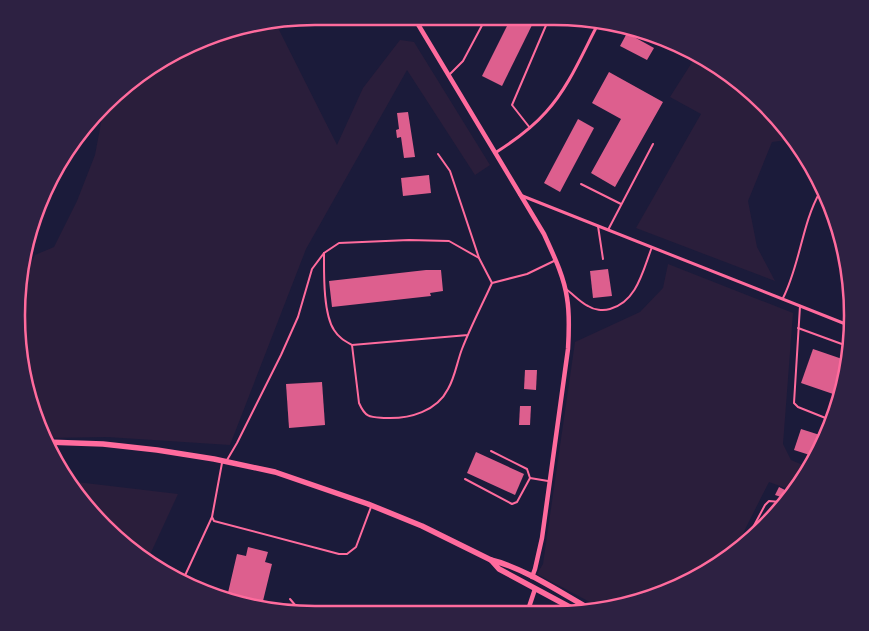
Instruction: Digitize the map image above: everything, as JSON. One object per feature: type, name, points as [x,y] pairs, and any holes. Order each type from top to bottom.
[{"type":"highway","points":[[54,442],[103,444],[157,450],[275,472],[372,505],[422,526],[491,560],[503,563],[532,577],[582,604]]},
{"type":"highway","points":[[491,560],[500,569],[565,605]]},
{"type":"street","points":[[418,25],[544,234],[556,260],[565,288],[569,318],[568,349],[551,481],[536,569],[532,577]]},
{"type":"street","points":[[494,153],[516,140],[547,111],[557,98],[596,28]]},
{"type":"street","points":[[520,194],[844,323]]},
{"type":"street","points":[[529,606],[534,589]]},
{"type":"lane","points":[[448,76],[463,61],[482,25]]},
{"type":"lane","points":[[530,128],[512,105],[546,25]]},
{"type":"lane","points":[[608,230],[653,144]]},
{"type":"lane","points":[[438,154],[450,171],[479,258],[492,283]]},
{"type":"lane","points":[[581,184],[621,204]]},
{"type":"lane","points":[[782,299],[789,287],[818,195]]},
{"type":"lane","points":[[598,226],[603,260]]},
{"type":"lane","points":[[185,575],[212,517],[224,461],[237,442],[281,355],[298,316],[312,269],[324,253],[339,242],[439,240],[449,241],[479,258]]},
{"type":"lane","points":[[565,288],[588,306],[597,310],[605,311],[620,306],[635,291],[652,247]]},
{"type":"lane","points":[[324,253],[326,302],[333,328],[341,338],[352,345],[468,336]]},
{"type":"lane","points":[[492,283],[527,274],[556,260]]},
{"type":"lane","points":[[352,345],[360,403],[363,412],[369,417],[395,418],[425,412],[440,401],[449,389],[468,336],[492,283]]},
{"type":"lane","points":[[800,306],[794,403],[798,407],[826,418]]},
{"type":"lane","points":[[798,328],[842,344]]},
{"type":"lane","points":[[465,479],[512,504],[517,502],[530,478],[527,469],[491,451]]},
{"type":"lane","points":[[530,478],[551,481]]},
{"type":"lane","points":[[754,526],[765,505],[769,501],[776,502]]},
{"type":"lane","points":[[212,517],[214,521],[339,554],[347,554],[356,547],[372,505]]},
{"type":"lane","points":[[290,599],[295,605]]},
{"type":"shaded area","points":[[278,27],[337,145],[363,88],[400,40],[414,42],[490,165],[475,175],[407,70],[306,249],[230,445],[107,437],[52,438],[47,427],[35,391],[27,353],[25,316],[27,278],[30,266],[35,255],[54,247],[77,201],[95,155],[102,119],[124,97],[154,74],[187,55],[222,40]]},
{"type":"shaded area","points":[[693,61],[715,74],[745,97],[772,124],[785,140],[772,142],[748,201],[757,247],[775,281],[636,228],[701,114],[670,97]]},
{"type":"shaded area","points":[[668,264],[793,313],[783,444],[791,460],[803,465],[787,488],[769,482],[741,537],[715,557],[682,576],[647,591],[593,604],[537,574],[543,564],[575,342],[640,312],[663,288]]},
{"type":"shaded area","points":[[78,482],[178,494],[150,554],[110,521]]},
{"type":"building","points":[[508,25],[532,25],[502,86],[482,76]]},
{"type":"building","points":[[626,34],[654,48],[647,60],[620,46]]},
{"type":"building","points":[[609,72],[663,102],[615,187],[591,173],[621,119],[592,103]]},
{"type":"building","points":[[408,112],[415,157],[404,158],[401,137],[397,138],[396,130],[399,129],[397,113]]},
{"type":"building","points":[[578,119],[594,128],[560,192],[544,183]]},
{"type":"building","points":[[429,175],[431,193],[403,196],[401,178]]},
{"type":"building","points":[[608,269],[612,296],[593,298],[590,271]]},
{"type":"building","points":[[441,270],[443,291],[430,293],[431,296],[332,307],[329,281]]},
{"type":"building","points":[[813,349],[841,359],[833,394],[801,383]]},
{"type":"building","points":[[525,370],[537,370],[536,390],[524,389]]},
{"type":"building","points":[[322,382],[325,425],[289,428],[286,384]]},
{"type":"building","points":[[520,406],[531,406],[530,425],[519,425]]},
{"type":"building","points":[[801,429],[818,435],[808,455],[794,450]]},
{"type":"building","points":[[476,452],[524,474],[515,495],[467,473]]},
{"type":"building","points":[[779,487],[785,490],[780,497],[775,495]]},
{"type":"building","points":[[248,547],[268,552],[265,562],[272,564],[263,601],[228,593],[237,554],[246,556]]}]
